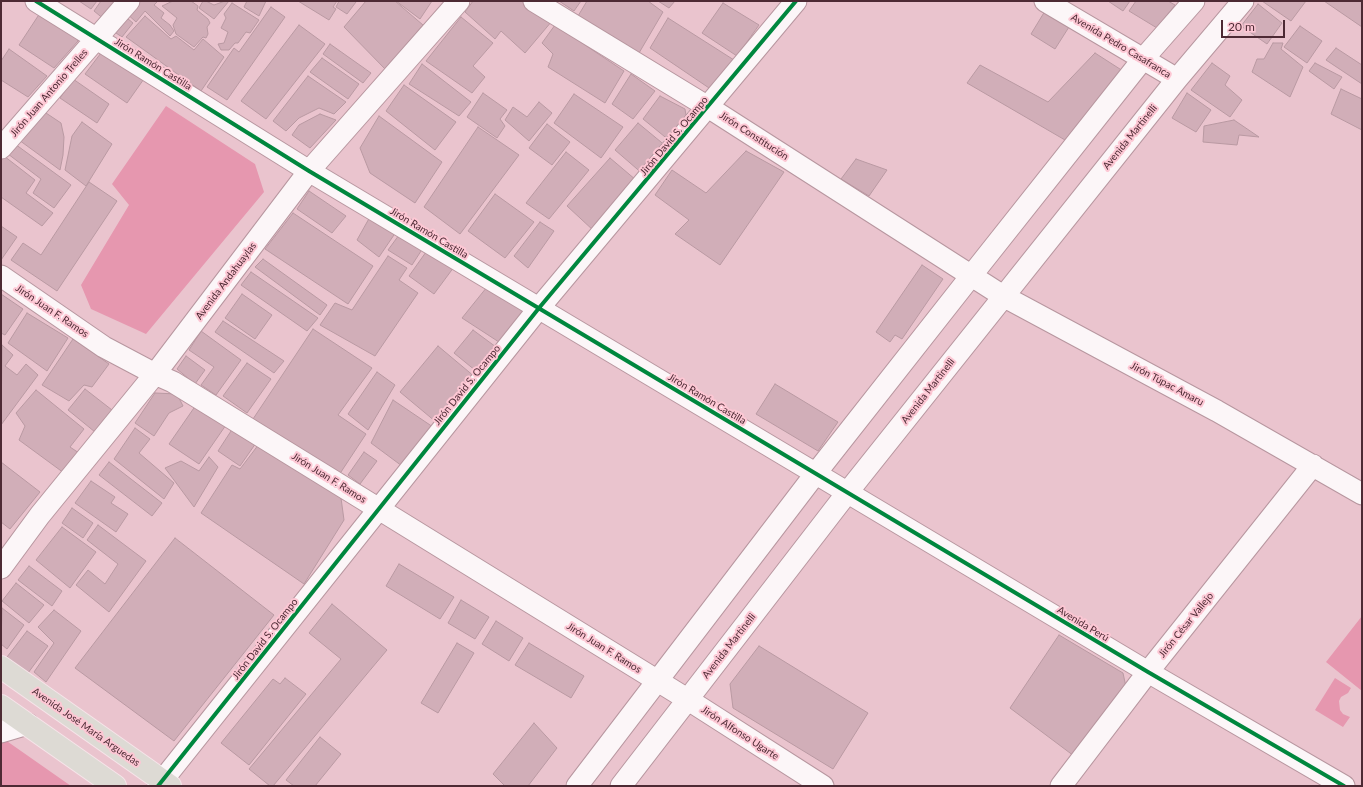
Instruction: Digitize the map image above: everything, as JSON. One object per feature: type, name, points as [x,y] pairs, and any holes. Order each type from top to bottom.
[{"type":"highway","name":"Avenida José María Arguedas","points":[[1,667],[164,784]]},
{"type":"highway","points":[[1,706],[114,786]]},
{"type":"street","name":"Jirón Ramón Castilla","points":[[36,1],[309,171],[816,474]]},
{"type":"street","name":"Jirón Juan Antonio Trelles","points":[[1,148],[129,1]]},
{"type":"street","name":"Avenida Andahuaylas","points":[[1,568],[40,515],[155,374],[309,171],[460,1]]},
{"type":"street","name":"Jirón Constitución","points":[[534,1],[708,107],[971,276]]},
{"type":"street","name":"Jirón David S. Ocampo","points":[[164,784],[378,509],[539,308],[796,1]]},
{"type":"street","name":"Avenida Pedro Casafranca","points":[[1045,1],[1177,79]]},
{"type":"street","points":[[576,786],[816,474],[971,276],[1143,59],[1194,1]]},
{"type":"street","name":"Avenida Martinelli","points":[[621,786],[847,493],[1003,296],[1177,79],[1243,1]]},
{"type":"street","name":"Jirón Juan F. Ramos","points":[[1,276],[104,347],[173,382],[657,681]]},
{"type":"street","name":"Jirón Túpac Amaru","points":[[971,276],[1003,296],[1217,411],[1362,494]]},
{"type":"street","name":"Jirón César Vallejo","points":[[1061,786],[1148,672],[1313,465]]},
{"type":"street","name":"Avenida Perú","points":[[816,474],[1148,672],[1344,786]]},
{"type":"street","name":"Jirón Alfonso Ugarte","points":[[657,681],[823,786]]},
{"type":"street","points":[[1,732],[28,724]]},
{"type":"shaded area","points":[[166,106],[255,164],[264,192],[146,334],[91,309],[81,285],[129,205],[112,184]]},
{"type":"shaded area","points":[[1362,616],[1362,691],[1326,662]]},
{"type":"shaded area","points":[[1335,678],[1351,688],[1348,693],[1341,697],[1339,701],[1340,710],[1343,714],[1350,717],[1343,727],[1315,710]]},
{"type":"shaded area","points":[[1,737],[71,786],[1,786]]},
{"type":"building","points":[[79,1],[97,1],[91,9]]},
{"type":"building","points":[[101,1],[118,1],[105,20],[94,11]]},
{"type":"building","points":[[134,1],[158,1],[154,5],[164,13],[161,18],[170,25],[174,31],[170,36],[145,11],[136,22],[125,12]]},
{"type":"building","points":[[173,1],[191,1],[198,6],[197,10],[208,19],[210,23],[207,27],[208,34],[206,38],[203,37],[194,47],[176,34],[173,25],[177,18],[162,6]]},
{"type":"building","points":[[203,1],[214,5],[229,1],[214,19],[199,8]]},
{"type":"building","points":[[247,1],[266,1],[259,16],[244,7]]},
{"type":"building","points":[[298,1],[337,1],[333,7],[336,9],[329,20]]},
{"type":"building","points":[[339,1],[356,2],[347,14],[336,7]]},
{"type":"building","points":[[366,1],[395,1],[423,25],[385,69],[344,27]]},
{"type":"building","points":[[396,1],[432,1],[420,19]]},
{"type":"building","points":[[473,1],[523,1],[552,21],[525,53],[501,31],[495,39],[465,12]]},
{"type":"building","points":[[559,1],[581,1],[574,11]]},
{"type":"building","points":[[587,1],[648,1],[663,12],[639,53],[578,16]]},
{"type":"building","points":[[658,1],[675,1],[669,8]]},
{"type":"building","points":[[1108,1],[1130,1],[1123,11]]},
{"type":"building","points":[[1136,1],[1168,1],[1175,5],[1157,28],[1129,11]]},
{"type":"building","points":[[1262,1],[1306,1],[1291,21]]},
{"type":"building","points":[[1324,1],[1362,1],[1362,27]]},
{"type":"building","points":[[232,3],[259,20],[250,33],[246,32],[238,43],[235,43],[229,50],[221,50],[218,44],[224,43],[228,32],[221,28],[226,18],[224,14]]},
{"type":"building","points":[[723,3],[759,25],[737,56],[702,33]]},
{"type":"building","points":[[1258,4],[1282,23],[1267,44],[1241,26]]},
{"type":"building","points":[[271,7],[285,17],[227,100],[207,87],[234,48],[239,52]]},
{"type":"building","points":[[42,10],[74,30],[78,41],[54,68],[19,45]]},
{"type":"building","points":[[1045,11],[1069,27],[1055,49],[1031,34]]},
{"type":"building","points":[[122,14],[133,23],[122,37],[110,29]]},
{"type":"building","points":[[145,16],[171,39],[176,36],[194,50],[203,39],[224,57],[201,91],[126,37]]},
{"type":"building","points":[[461,17],[493,43],[473,66],[485,77],[472,93],[426,61]]},
{"type":"building","points":[[668,18],[734,60],[712,90],[650,48]]},
{"type":"building","points":[[299,25],[325,44],[266,119],[241,101]]},
{"type":"building","points":[[555,25],[624,71],[605,103],[548,67],[553,54],[542,43]]},
{"type":"building","points":[[1300,26],[1322,41],[1307,63],[1284,47]]},
{"type":"building","points":[[1273,43],[1283,43],[1281,49],[1303,67],[1290,97],[1252,72],[1257,59],[1264,59]]},
{"type":"building","points":[[330,44],[371,73],[363,83],[323,54]]},
{"type":"building","points":[[1336,48],[1362,65],[1362,84],[1326,60]]},
{"type":"building","points":[[9,49],[47,76],[28,97],[1,80],[1,61]]},
{"type":"building","points":[[104,49],[146,76],[127,103],[85,74]]},
{"type":"building","points":[[1095,53],[1123,71],[1065,140],[967,83],[980,65],[1048,102]]},
{"type":"building","points":[[322,58],[359,84],[348,99],[310,72]]},
{"type":"building","points":[[1212,63],[1230,76],[1225,85],[1242,100],[1230,117],[1191,90]]},
{"type":"building","points":[[1315,63],[1342,77],[1334,89],[1309,71]]},
{"type":"building","points":[[422,64],[471,102],[459,116],[409,84]]},
{"type":"building","points":[[631,74],[655,91],[633,119],[612,104]]},
{"type":"building","points":[[308,76],[346,102],[334,114],[319,108],[299,118],[286,131],[273,121]]},
{"type":"building","points":[[73,79],[109,104],[97,123],[60,98]]},
{"type":"building","points":[[404,85],[456,122],[435,150],[386,111]]},
{"type":"building","points":[[1341,89],[1362,99],[1362,130],[1331,114]]},
{"type":"building","points":[[483,93],[507,110],[500,119],[505,126],[497,138],[467,117]]},
{"type":"building","points":[[1187,93],[1211,110],[1196,132],[1172,118]]},
{"type":"building","points":[[574,94],[623,127],[601,158],[554,123]]},
{"type":"building","points":[[660,96],[685,109],[687,122],[670,141],[643,119]]},
{"type":"building","points":[[539,102],[552,113],[529,141],[505,120],[513,107],[527,117]]},
{"type":"building","points":[[43,111],[61,123],[64,137],[60,170],[19,140]]},
{"type":"building","points":[[320,114],[336,120],[310,148],[292,135],[299,125]]},
{"type":"building","points":[[379,116],[442,162],[415,203],[370,173],[360,148]]},
{"type":"building","points":[[1234,120],[1259,137],[1239,135],[1237,145],[1203,142],[1204,126]]},
{"type":"building","points":[[82,122],[112,144],[86,186],[65,170],[72,136]]},
{"type":"building","points":[[638,123],[667,147],[644,175],[615,150]]},
{"type":"building","points":[[547,124],[570,142],[552,165],[529,148]]},
{"type":"building","points":[[478,127],[519,155],[460,234],[424,207]]},
{"type":"building","points":[[15,144],[71,185],[54,208],[33,193],[41,179],[8,154]]},
{"type":"building","points":[[746,151],[784,172],[720,265],[675,234],[689,220],[655,195],[672,170],[706,193]]},
{"type":"building","points":[[566,152],[589,170],[549,219],[526,203]]},
{"type":"building","points":[[4,156],[35,180],[26,193],[53,213],[42,226],[1,197],[1,160]]},
{"type":"building","points":[[610,158],[636,180],[594,231],[567,206]]},
{"type":"building","points":[[856,159],[887,170],[869,196],[841,179]]},
{"type":"building","points":[[89,182],[117,201],[57,291],[11,260],[23,243],[41,255]]},
{"type":"building","points":[[309,191],[346,216],[332,233],[297,209]]},
{"type":"building","points":[[495,194],[534,222],[505,258],[468,231]]},
{"type":"building","points":[[293,213],[373,266],[348,304],[265,249]]},
{"type":"building","points":[[371,215],[396,232],[379,257],[357,240]]},
{"type":"building","points":[[540,222],[554,231],[528,268],[514,256]]},
{"type":"building","points":[[1,226],[17,237],[1,260]]},
{"type":"building","points":[[399,235],[423,248],[412,265],[388,250]]},
{"type":"building","points":[[426,252],[454,267],[434,294],[409,276]]},
{"type":"building","points":[[388,256],[407,268],[399,280],[418,293],[375,356],[320,325],[335,303],[352,310]]},
{"type":"building","points":[[263,259],[327,305],[320,315],[255,267]]},
{"type":"building","points":[[922,265],[943,279],[902,339],[895,335],[890,342],[876,332]]},
{"type":"building","points":[[251,272],[318,318],[307,331],[241,285]]},
{"type":"building","points":[[487,287],[529,312],[502,344],[462,318]]},
{"type":"building","points":[[1,294],[23,309],[5,335],[1,333]]},
{"type":"building","points":[[242,294],[272,315],[255,339],[225,318]]},
{"type":"building","points":[[27,313],[68,338],[47,371],[8,343]]},
{"type":"building","points":[[223,321],[284,361],[274,373],[215,332]]},
{"type":"building","points":[[313,329],[372,368],[338,415],[366,434],[339,475],[253,419]]},
{"type":"building","points":[[473,330],[496,347],[476,371],[454,353]]},
{"type":"building","points":[[201,331],[241,360],[216,395],[201,385],[214,367],[189,350]]},
{"type":"building","points":[[73,339],[109,364],[92,387],[84,385],[69,401],[42,385]]},
{"type":"building","points":[[2,345],[13,355],[5,366],[17,375],[26,364],[38,375],[1,425]]},
{"type":"building","points":[[438,346],[475,377],[436,422],[400,392]]},
{"type":"building","points":[[186,356],[205,370],[195,384],[177,369]]},
{"type":"building","points":[[247,363],[271,379],[247,413],[223,396]]},
{"type":"building","points":[[377,372],[395,385],[368,430],[348,414]]},
{"type":"building","points":[[775,384],[838,422],[818,451],[756,414]]},
{"type":"building","points":[[85,389],[112,410],[95,432],[68,410]]},
{"type":"building","points":[[36,390],[84,429],[70,447],[79,453],[64,473],[19,440],[25,426],[16,413]]},
{"type":"building","points":[[155,393],[177,394],[183,406],[169,413],[154,436],[135,423]]},
{"type":"building","points":[[393,400],[433,427],[402,466],[371,443]]},
{"type":"building","points":[[196,405],[226,425],[199,464],[169,444]]},
{"type":"building","points":[[135,428],[150,439],[139,453],[174,483],[164,499],[114,459]]},
{"type":"building","points":[[233,428],[256,443],[240,466],[218,451]]},
{"type":"building","points":[[259,444],[341,498],[344,520],[304,584],[201,513],[232,465],[240,469]]},
{"type":"building","points":[[364,452],[377,461],[360,484],[348,475]]},
{"type":"building","points":[[209,457],[218,467],[194,507],[165,468],[181,461],[199,471]]},
{"type":"building","points":[[1,462],[40,492],[10,529],[1,522]]},
{"type":"building","points":[[109,462],[162,503],[152,516],[99,475]]},
{"type":"building","points":[[91,481],[115,497],[111,503],[128,514],[116,532],[75,503]]},
{"type":"building","points":[[72,508],[93,523],[83,538],[62,523]]},
{"type":"building","points":[[98,525],[146,561],[109,612],[76,585],[88,570],[105,584],[118,564],[87,540]]},
{"type":"building","points":[[62,527],[96,552],[70,588],[36,560]]},
{"type":"building","points":[[175,538],[274,615],[174,741],[75,668]]},
{"type":"building","points":[[399,564],[454,597],[440,619],[386,586]]},
{"type":"building","points":[[29,566],[62,591],[52,606],[18,580]]},
{"type":"building","points":[[16,583],[44,605],[29,623],[2,601]]},
{"type":"building","points":[[461,600],[489,617],[475,639],[448,623]]},
{"type":"building","points":[[332,604],[387,650],[273,786],[270,786],[249,769],[341,659],[309,633]]},
{"type":"building","points":[[2,608],[24,625],[7,649],[1,644]]},
{"type":"building","points":[[54,610],[81,631],[46,682],[34,672],[54,643],[38,627]]},
{"type":"building","points":[[496,621],[523,638],[509,661],[482,644]]},
{"type":"building","points":[[27,631],[48,646],[28,673],[7,657]]},
{"type":"building","points":[[1059,635],[1123,673],[1126,687],[1074,756],[1010,708]]},
{"type":"building","points":[[457,643],[474,653],[438,713],[421,703]]},
{"type":"building","points":[[529,643],[584,676],[571,698],[515,665]]},
{"type":"building","points":[[759,646],[868,713],[833,769],[733,708],[730,684]]},
{"type":"building","points":[[285,678],[306,694],[249,765],[221,743],[273,679],[280,684]]},
{"type":"building","points":[[534,723],[557,748],[528,786],[505,786],[493,774]]},
{"type":"building","points":[[320,737],[341,754],[315,786],[294,786],[286,780]]},
{"type":"cycle path","points":[[36,1],[309,171],[1148,672],[1344,786]]},
{"type":"cycle path","points":[[158,786],[539,308],[796,1]]}]
